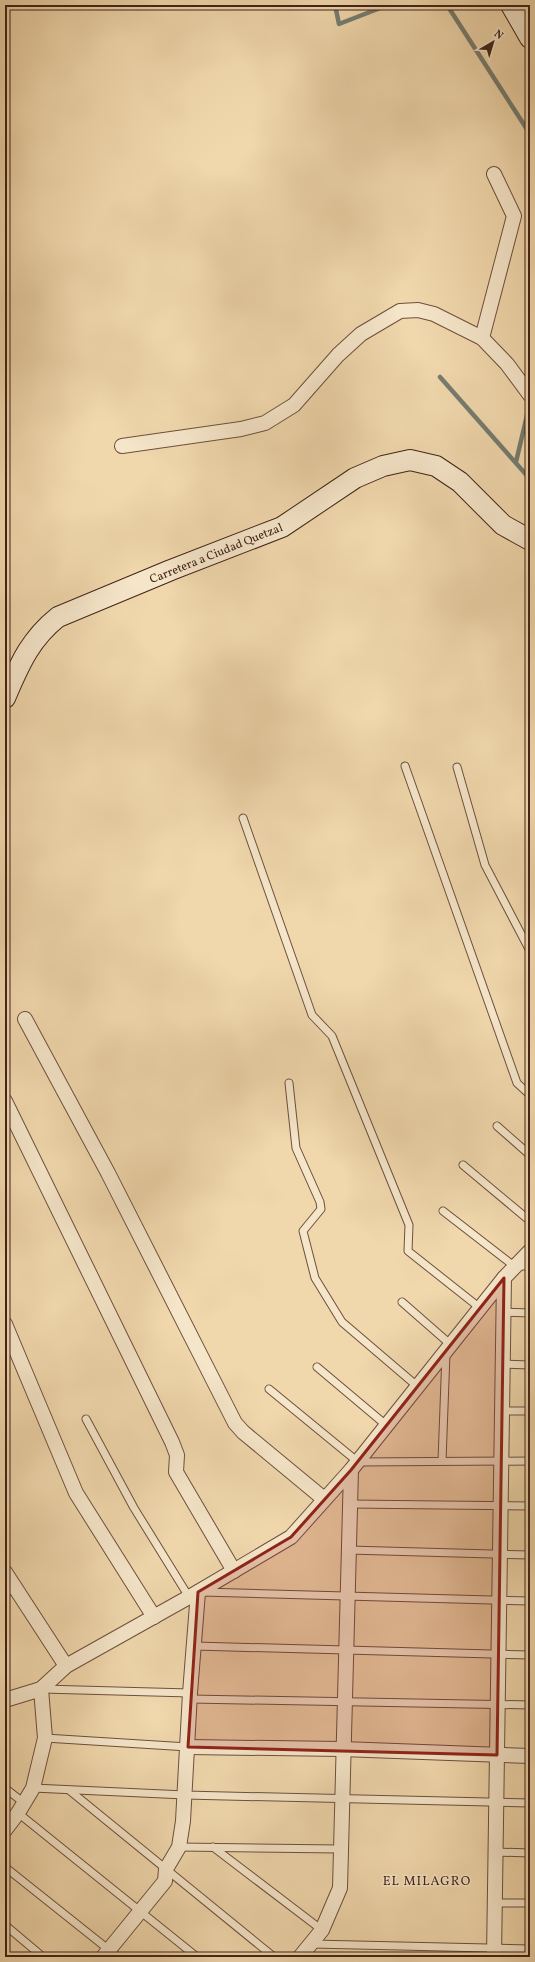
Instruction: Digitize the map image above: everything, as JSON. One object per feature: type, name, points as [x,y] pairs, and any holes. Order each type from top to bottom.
[{"type":"main road","points":[[511,5],[530,38]]},
{"type":"main road","name":"Carretera a Ciudad Quetzal","points":[[5,698],[26,652],[45,627],[58,617],[171,570],[282,528],[355,478],[383,466],[410,460],[436,466],[460,482],[503,525],[530,540]]},
{"type":"street","points":[[482,338],[514,216],[494,174]]},
{"type":"street","points":[[122,446],[241,429],[265,424],[294,405],[338,355],[361,334],[400,312],[418,310],[434,314],[482,338],[507,364],[530,395]]},
{"type":"street","points":[[25,1019],[108,1173],[235,1423],[243,1432],[324,1499]]},
{"type":"street","points":[[5,1101],[172,1442],[176,1455],[176,1472],[234,1571]]},
{"type":"street","points":[[5,1700],[41,1689],[66,1666],[194,1595],[290,1537],[354,1466],[504,1278],[530,1251]]},
{"type":"street","points":[[494,1953],[504,1278]]},
{"type":"street","points":[[5,1324],[76,1492],[154,1617]]},
{"type":"street","points":[[300,1957],[322,1930],[340,1888],[342,1749],[345,1702],[350,1504],[354,1466]]},
{"type":"street","points":[[5,1572],[10,1591],[66,1666]]},
{"type":"street","points":[[110,1955],[165,1882],[166,1869],[179,1847],[185,1795],[195,1646],[194,1595]]},
{"type":"street","points":[[5,1830],[33,1788],[44,1738],[41,1689]]},
{"type":"street","points":[[188,1747],[342,1749],[530,1756]]},
{"type":"lane","points":[[406,766],[517,1083],[530,1095]]},
{"type":"lane","points":[[457,767],[484,865],[530,951]]},
{"type":"lane","points":[[243,818],[312,1014],[332,1036],[409,1225],[408,1251],[480,1308]]},
{"type":"lane","points":[[289,1083],[296,1148],[320,1202],[321,1209],[303,1231],[315,1278],[342,1322],[417,1386]]},
{"type":"lane","points":[[497,1126],[530,1155]]},
{"type":"lane","points":[[463,1165],[530,1221]]},
{"type":"lane","points":[[443,1211],[514,1266],[530,1266]]},
{"type":"lane","points":[[402,1302],[448,1347],[442,1460]]},
{"type":"lane","points":[[503,1312],[530,1313]]},
{"type":"lane","points":[[502,1364],[530,1365]]},
{"type":"lane","points":[[317,1367],[386,1425]]},
{"type":"lane","points":[[269,1390],[354,1466],[442,1460],[530,1461]]},
{"type":"lane","points":[[502,1411],[530,1411]]},
{"type":"lane","points":[[86,1419],[134,1508],[194,1595],[348,1596],[530,1601]]},
{"type":"lane","points":[[350,1504],[530,1506]]},
{"type":"lane","points":[[349,1550],[530,1555]]},
{"type":"lane","points":[[195,1646],[530,1655]]},
{"type":"lane","points":[[41,1689],[345,1702],[530,1705]]},
{"type":"lane","points":[[44,1738],[188,1747]]},
{"type":"lane","points":[[5,1788],[21,1808],[141,1912],[197,1957]]},
{"type":"lane","points":[[33,1788],[185,1795],[530,1803]]},
{"type":"lane","points":[[69,1790],[274,1957]]},
{"type":"lane","points":[[179,1847],[340,1849]]},
{"type":"lane","points":[[213,1847],[322,1930]]},
{"type":"lane","points":[[496,1852],[530,1853]]},
{"type":"lane","points":[[5,1867],[110,1955]]},
{"type":"lane","points":[[495,1903],[530,1903]]},
{"type":"lane","points":[[5,1925],[43,1957]]},
{"type":"lane","points":[[312,1944],[494,1953],[530,1949]]},
{"type":"highlighted area","points":[[504,1278],[497,1755],[188,1747],[198,1592],[291,1537],[351,1470]]},
{"type":"waterway","points":[[335,5],[339,24],[388,5]]},
{"type":"waterway","points":[[447,5],[530,134]]},
{"type":"waterway","points":[[440,377],[530,479]]},
{"type":"waterway","points":[[516,462],[528,411]]},
{"type":"district","name":"EL MILAGRO","points":[[427,1880]]}]
